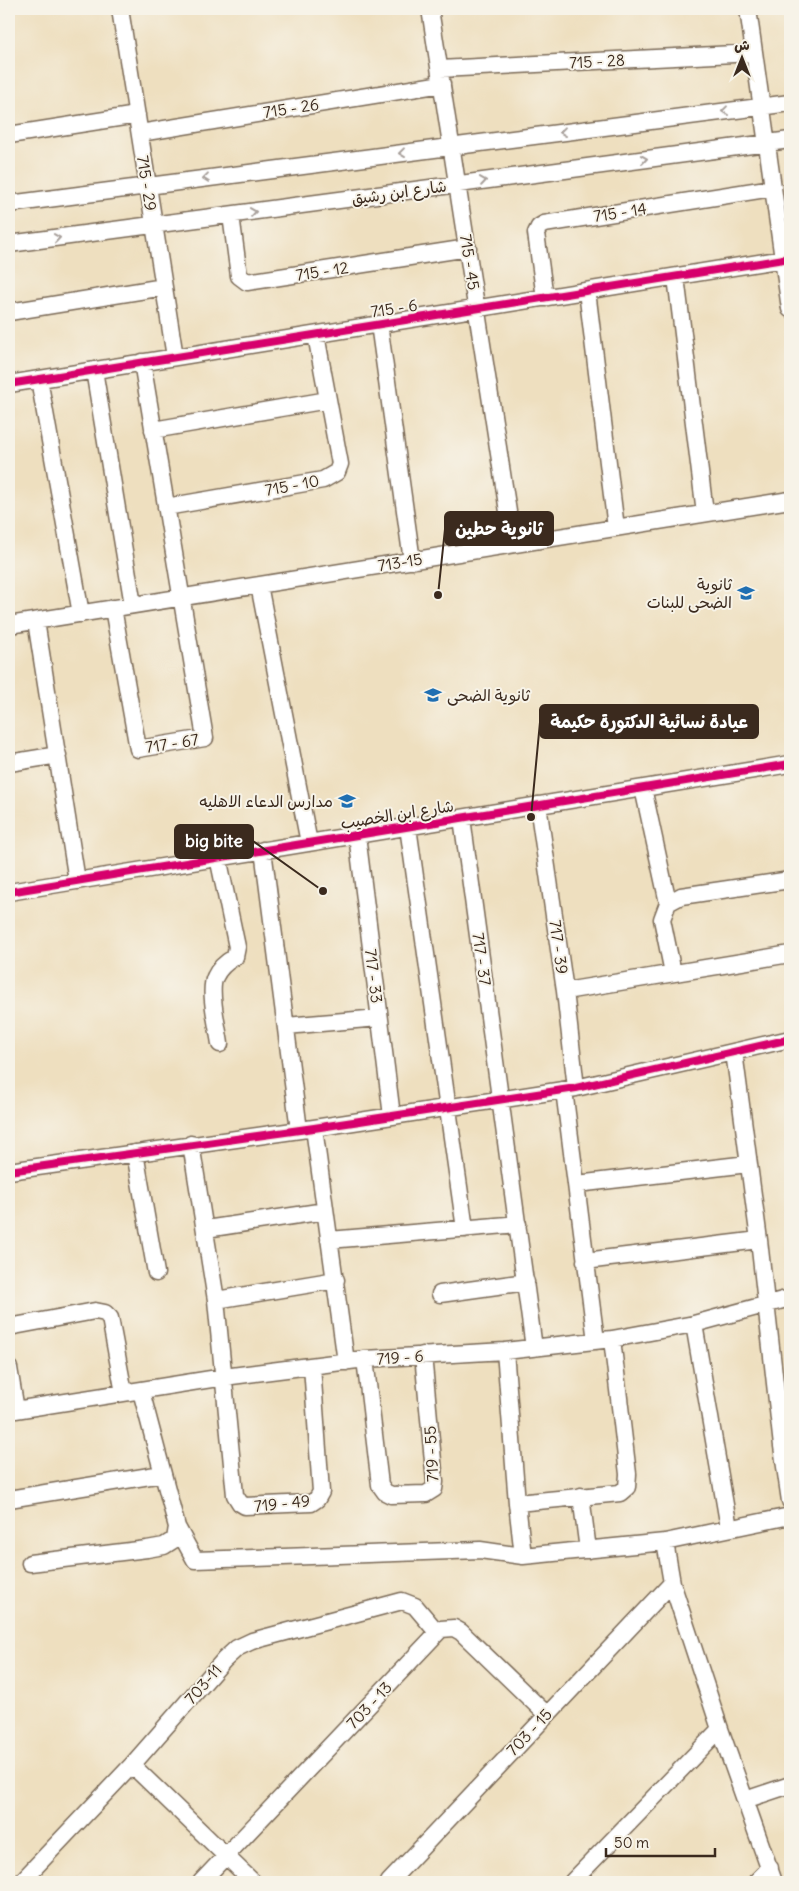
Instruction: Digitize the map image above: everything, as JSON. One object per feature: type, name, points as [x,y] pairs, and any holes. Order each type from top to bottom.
[{"type":"street","name":"715 - 29","points":[[120,9],[175,357]]},
{"type":"street","name":"715 - 45","points":[[430,9],[513,544]]},
{"type":"street","points":[[748,9],[773,188],[787,258],[790,309]]},
{"type":"street","name":"715 - 28","points":[[441,77],[754,53]]},
{"type":"street","name":"715 - 26","points":[[140,133],[441,77]]},
{"type":"street","points":[[9,204],[790,103]]},
{"type":"street","points":[[9,135],[137,115]]},
{"type":"street","name":"شارع ابن رشيق","points":[[9,244],[790,140]]},
{"type":"street","name":"715 - 14","points":[[545,298],[536,233],[539,227],[544,224],[773,188]]},
{"type":"street","name":"715 - 12","points":[[230,215],[239,276],[247,282],[468,248]]},
{"type":"street","name":"715 - 6","points":[[9,384],[787,258]]},
{"type":"street","points":[[676,276],[705,513]]},
{"type":"street","points":[[9,312],[164,287]]},
{"type":"street","points":[[587,291],[616,528]]},
{"type":"street","points":[[379,324],[412,560]]},
{"type":"street","name":"715 - 10","points":[[166,507],[323,480],[337,472],[340,464],[316,335]]},
{"type":"street","points":[[142,362],[181,598]]},
{"type":"street","points":[[94,370],[133,605]]},
{"type":"street","points":[[39,379],[81,614]]},
{"type":"street","points":[[153,430],[328,400]]},
{"type":"street","name":"713-15","points":[[9,623],[81,614],[790,500]]},
{"type":"street","points":[[258,585],[309,843]]},
{"type":"street","name":"717 - 67","points":[[113,608],[138,750],[205,738],[181,598]]},
{"type":"street","points":[[36,620],[77,881]]},
{"type":"street","points":[[9,763],[58,755]]},
{"type":"street","name":"شارع ابن الخصيب","points":[[9,892],[790,764]]},
{"type":"street","points":[[643,788],[668,903],[662,919],[673,974]]},
{"type":"street","name":"717 - 39","points":[[538,805],[565,991],[577,1184],[585,1261],[604,1340],[628,1474],[627,1487],[620,1493],[581,1496]]},
{"type":"street","name":"717 - 37","points":[[462,818],[502,1100],[534,1348]]},
{"type":"street","points":[[408,827],[446,1107],[465,1229]]},
{"type":"street","name":"717 - 33","points":[[357,835],[392,1116]]},
{"type":"street","points":[[263,850],[286,1026],[306,1129],[325,1211],[346,1362]]},
{"type":"street","points":[[218,857],[237,947],[235,957],[224,964],[214,977],[213,991],[220,1044]]},
{"type":"street","points":[[668,903],[681,896],[790,880]]},
{"type":"street","points":[[565,991],[790,954]]},
{"type":"street","points":[[286,1026],[379,1018]]},
{"type":"street","points":[[9,1171],[570,1089],[790,1039]]},
{"type":"street","points":[[734,1052],[786,1445],[790,1501]]},
{"type":"street","points":[[191,1144],[206,1229],[224,1377]]},
{"type":"street","points":[[135,1153],[156,1272]]},
{"type":"street","points":[[577,1184],[748,1164]]},
{"type":"street","points":[[206,1229],[325,1211]]},
{"type":"street","points":[[329,1240],[518,1224]]},
{"type":"street","points":[[585,1261],[759,1240]]},
{"type":"street","points":[[216,1300],[336,1280]]},
{"type":"street","points":[[440,1294],[526,1282]]},
{"type":"street","name":"719 - 6","points":[[12,1410],[224,1377],[365,1359],[505,1351],[604,1340],[694,1324],[790,1298]]},
{"type":"street","points":[[9,1327],[95,1311],[105,1313],[110,1318],[124,1393]]},
{"type":"street","points":[[694,1324],[729,1528]]},
{"type":"street","points":[[505,1351],[523,1556]]},
{"type":"street","name":"719 - 55","points":[[365,1359],[380,1485],[385,1492],[391,1495],[426,1494],[434,1489],[435,1482],[423,1355]]},
{"type":"street","name":"719 - 49","points":[[224,1377],[235,1495],[240,1503],[245,1506],[311,1503],[317,1500],[321,1492],[312,1366]]},
{"type":"street","points":[[9,1368],[12,1410]]},
{"type":"street","points":[[141,1391],[177,1527],[195,1560],[480,1550],[523,1556],[665,1542],[790,1516]]},
{"type":"street","points":[[9,1499],[162,1474]]},
{"type":"street","points":[[517,1503],[581,1496],[588,1550]]},
{"type":"street","points":[[30,1563],[164,1546],[176,1539],[177,1527]]},
{"type":"street","points":[[665,1542],[672,1583],[720,1728],[772,1875],[756,1882]]},
{"type":"street","name":"703 - 15","points":[[388,1882],[672,1583]]},
{"type":"street","name":"703-11","points":[[21,1882],[132,1765],[230,1654],[244,1644],[402,1601],[415,1606],[437,1632]]},
{"type":"street","points":[[437,1632],[450,1627],[462,1632],[546,1714]]},
{"type":"street","name":"703 - 13","points":[[201,1882],[437,1632]]},
{"type":"street","points":[[572,1882],[720,1728]]},
{"type":"street","points":[[132,1765],[253,1882]]},
{"type":"street","points":[[745,1800],[790,1784]]},
{"type":"cycle path","points":[[9,384],[790,258]]},
{"type":"cycle path","points":[[9,892],[790,764]]},
{"type":"cycle path","points":[[9,1171],[314,1128],[576,1088],[790,1039]]},
{"type":"place","name":"ثانوية الضحى للبنات","points":[[746,593]]},
{"type":"place","name":"ثانوية حطين","points":[[438,595]]},
{"type":"place","name":"ثانوية الضحى","points":[[433,695]]},
{"type":"place","name":"مدارس الدعاء الاهليه","points":[[347,801]]},
{"type":"place","name":"عيادة نسائية الدكتورة حكيمة","points":[[531,817]]},
{"type":"place","name":"big bite","points":[[323,891]]}]
